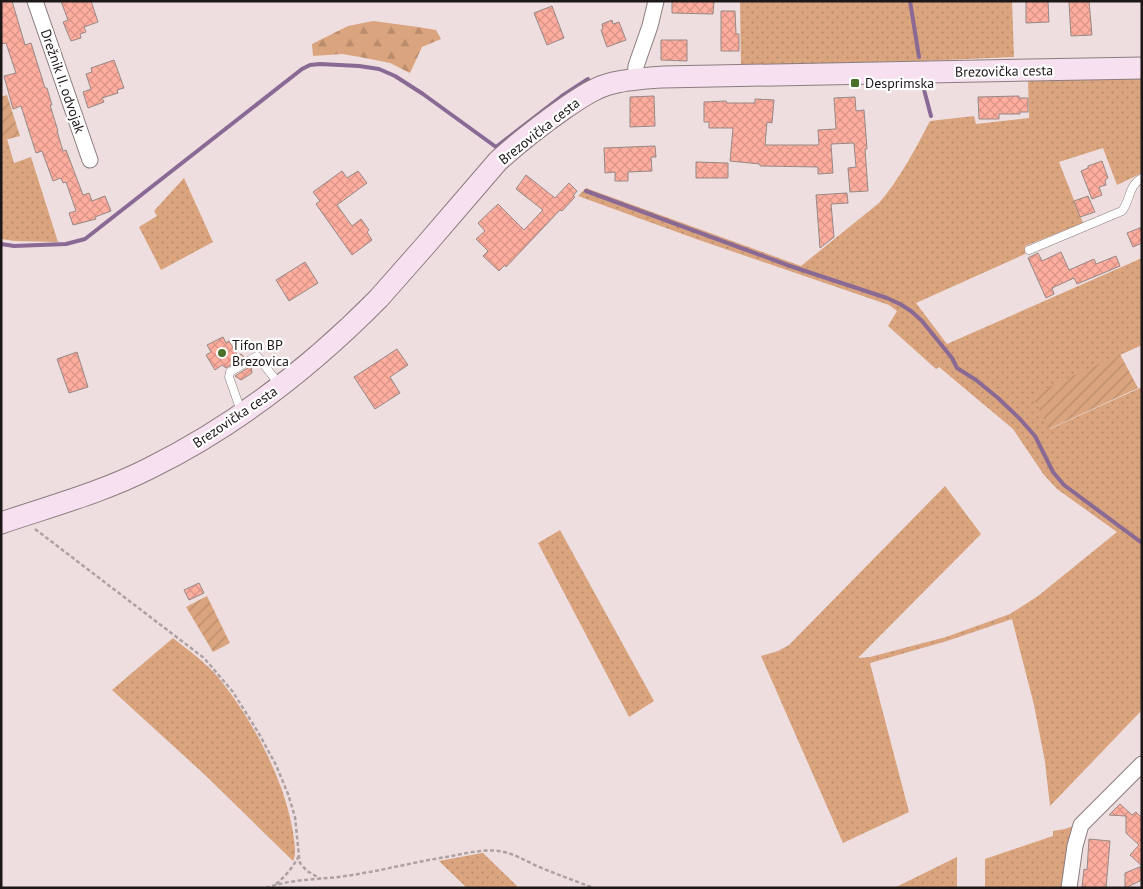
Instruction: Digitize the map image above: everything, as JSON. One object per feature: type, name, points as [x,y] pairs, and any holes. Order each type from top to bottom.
[{"type":"main road","name":"Brezovička cesta","points":[[1,523],[93,492],[148,469],[182,452],[242,414],[281,386],[331,343],[379,297],[498,161],[552,118],[589,93],[614,83],[663,77],[1142,68]]},
{"type":"street","name":"Drežnik II. odvojak","points":[[36,1],[90,160]]},
{"type":"street","points":[[635,79],[636,66],[650,26],[656,1]]},
{"type":"street","points":[[1069,888],[1075,846],[1082,825],[1142,764]]},
{"type":"lane","points":[[1029,250],[1122,211],[1126,206],[1134,184],[1142,178]]},
{"type":"lane","points":[[242,414],[229,376],[230,372],[257,356],[281,386]]},
{"type":"path","points":[[26,515],[36,530],[204,658],[233,692],[276,765],[288,794],[295,817],[300,863],[307,871],[321,878]]},
{"type":"path","points":[[266,888],[274,885],[351,875],[468,853],[498,851],[520,857],[535,865],[594,888]]},
{"type":"path","points":[[274,885],[285,877],[298,856]]},
{"type":"green space","points":[[740,1],[1012,1],[1014,57],[741,65]]},
{"type":"green space","points":[[373,21],[436,30],[441,39],[422,47],[410,73],[390,63],[360,57],[342,54],[313,56],[312,44],[348,26]]},
{"type":"green space","points":[[1142,77],[1142,173],[1117,185],[1103,148],[1059,162],[1083,223],[1025,246],[1025,254],[916,303],[947,344],[1142,258],[1142,345],[1033,395],[1050,429],[1142,387],[1142,710],[1050,806],[1045,762],[1034,705],[1012,619],[947,641],[870,663],[909,812],[843,843],[761,656],[778,651],[789,645],[945,486],[981,534],[858,658],[870,657],[946,637],[1010,614],[1038,596],[1117,532],[1057,489],[1044,475],[1013,429],[939,367],[936,369],[888,326],[897,311],[889,305],[699,240],[578,196],[586,188],[801,266],[879,203],[900,174],[930,121],[974,116],[976,124],[1029,118],[1028,78]]},
{"type":"green space","points":[[7,95],[20,136],[1,141],[1,97]]},
{"type":"green space","points":[[7,139],[14,163],[31,157],[58,242],[1,239],[1,141]]},
{"type":"green space","points":[[184,178],[213,242],[161,270],[139,227],[157,216],[154,211]]},
{"type":"green space","points":[[1120,354],[1138,388],[1049,429],[1032,395]]},
{"type":"green space","points":[[560,530],[654,701],[629,717],[538,543]]},
{"type":"green space","points":[[207,596],[230,643],[213,652],[186,607]]},
{"type":"green space","points":[[173,638],[217,676],[230,692],[254,729],[274,770],[289,811],[295,847],[293,861],[205,775],[112,690]]},
{"type":"green space","points":[[1076,825],[1066,888],[985,888],[985,859],[1053,836],[1053,831]]},
{"type":"green space","points":[[483,853],[519,888],[467,888],[439,861]]},
{"type":"green space","points":[[957,857],[957,888],[894,888]]},
{"type":"building","points":[[1,1],[12,1],[25,45],[31,43],[45,88],[47,88],[63,151],[66,150],[83,195],[89,193],[92,201],[105,196],[111,211],[95,217],[96,219],[73,225],[69,213],[76,211],[66,182],[63,183],[61,178],[53,181],[42,151],[36,153],[21,106],[13,109],[4,76],[16,73],[6,43],[1,44]]},
{"type":"building","points":[[61,1],[91,1],[98,22],[84,27],[86,32],[80,34],[81,38],[71,41],[63,22],[68,20]]},
{"type":"building","points":[[672,1],[714,1],[713,14],[672,13]]},
{"type":"building","points":[[1026,1],[1048,1],[1049,22],[1026,23]]},
{"type":"building","points":[[1089,1],[1092,35],[1071,36],[1069,2]]},
{"type":"building","points":[[552,6],[564,38],[547,45],[534,13]]},
{"type":"building","points":[[721,11],[735,11],[736,34],[739,34],[739,51],[721,51]]},
{"type":"building","points":[[612,20],[613,24],[619,22],[626,40],[607,47],[601,30],[603,29],[602,24]]},
{"type":"building","points":[[661,40],[687,40],[687,61],[661,60]]},
{"type":"building","points":[[114,60],[124,88],[117,90],[118,93],[102,98],[104,102],[88,108],[83,92],[91,89],[86,74],[92,72],[91,68]]},
{"type":"building","points":[[654,96],[655,126],[630,127],[630,97]]},
{"type":"building","points":[[1019,96],[1019,98],[1028,98],[1028,112],[999,114],[999,119],[979,119],[978,97]]},
{"type":"building","points":[[855,97],[856,111],[864,110],[868,191],[850,192],[848,168],[856,167],[854,143],[831,144],[833,173],[818,174],[818,167],[760,166],[760,164],[730,161],[733,128],[709,128],[709,122],[704,122],[704,102],[755,103],[755,99],[774,100],[772,123],[767,122],[765,145],[819,145],[818,130],[836,129],[834,98]]},
{"type":"building","points":[[655,146],[656,157],[651,157],[652,171],[628,172],[628,181],[615,181],[615,172],[605,173],[604,148]]},
{"type":"building","points":[[1102,161],[1108,178],[1105,180],[1106,185],[1099,187],[1102,195],[1092,199],[1081,171],[1088,168],[1088,166]]},
{"type":"building","points":[[696,162],[728,163],[728,178],[696,178]]},
{"type":"building","points":[[342,171],[347,178],[358,171],[367,183],[337,205],[352,226],[361,219],[369,230],[367,232],[372,240],[352,255],[316,204],[320,201],[313,192]]},
{"type":"building","points":[[526,175],[555,198],[569,183],[577,191],[573,196],[575,197],[562,211],[560,210],[506,267],[505,265],[499,271],[483,256],[488,251],[476,239],[485,231],[478,223],[498,204],[524,230],[543,210],[516,189]]},
{"type":"building","points":[[847,193],[848,203],[831,204],[834,237],[820,248],[816,195]]},
{"type":"building","points":[[1088,196],[1095,212],[1080,217],[1074,201]]},
{"type":"building","points":[[1142,227],[1142,243],[1133,247],[1127,233]]},
{"type":"building","points":[[1061,252],[1069,270],[1094,259],[1096,264],[1116,256],[1120,266],[1077,284],[1074,278],[1052,288],[1054,294],[1046,298],[1028,258],[1038,253],[1042,261]]},
{"type":"building","points":[[305,262],[318,283],[289,301],[276,280]]},
{"type":"building","name":"Tifon BP Brezovica","points":[[223,337],[226,343],[229,341],[238,356],[241,354],[244,357],[226,368],[222,365],[215,370],[206,355],[211,352],[207,345]]},
{"type":"building","points":[[397,349],[408,365],[390,377],[400,393],[375,409],[354,377]]},
{"type":"building","points":[[77,352],[88,387],[69,393],[57,359]]},
{"type":"building","points":[[251,366],[252,373],[241,380],[235,376]]},
{"type":"building","points":[[199,583],[204,593],[189,600],[184,590]]},
{"type":"building","points":[[1120,804],[1132,815],[1136,812],[1142,818],[1142,866],[1130,855],[1139,845],[1126,833],[1126,816],[1109,815]]},
{"type":"building","points":[[1089,839],[1110,841],[1106,888],[1082,887],[1084,869],[1087,870]]},
{"type":"building","points":[[1142,866],[1142,880],[1125,888],[1125,873]]},
{"type":"waterway","points":[[910,1],[919,57]]},
{"type":"waterway","points":[[1,244],[14,246],[66,244],[85,239],[302,69],[310,65],[359,66],[379,69],[395,76],[496,147],[562,96],[588,79]]},
{"type":"waterway","points":[[922,82],[931,116]]},
{"type":"waterway","points":[[586,191],[900,304],[922,321],[952,358],[957,368],[976,380],[1020,419],[1035,436],[1053,472],[1064,485],[1142,543]]},
{"type":"place","name":"Desprimska","points":[[855,83]]},
{"type":"place","name":"Tifon BP Brezovica","points":[[222,353]]}]
